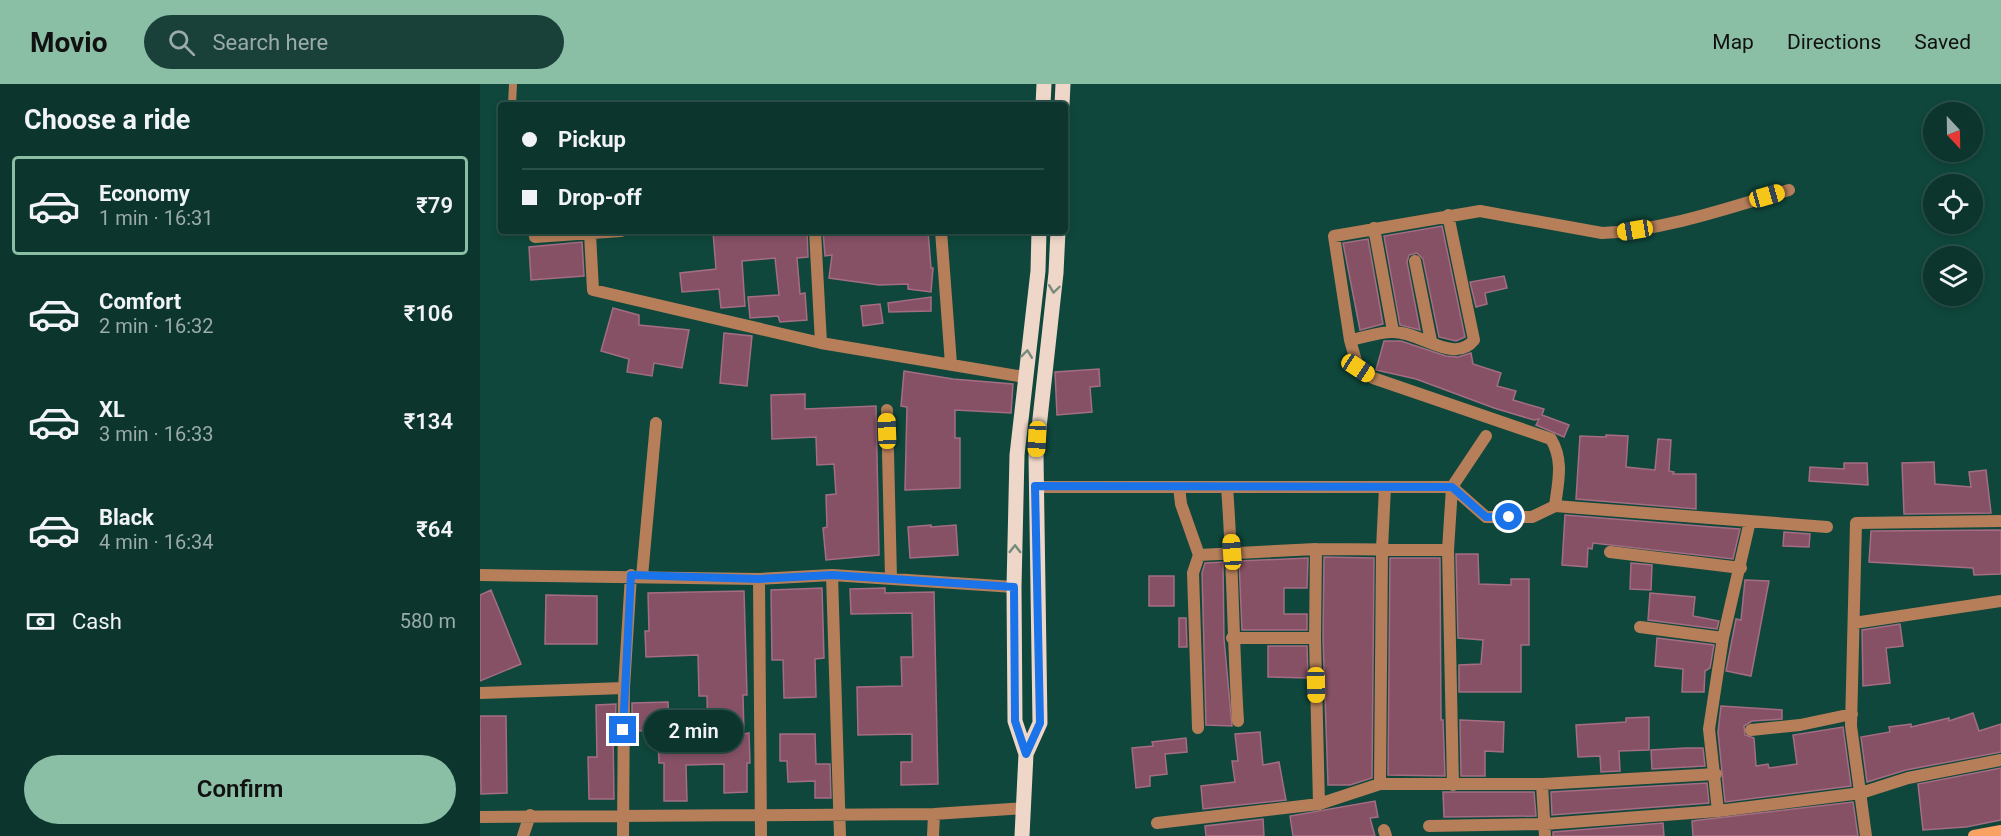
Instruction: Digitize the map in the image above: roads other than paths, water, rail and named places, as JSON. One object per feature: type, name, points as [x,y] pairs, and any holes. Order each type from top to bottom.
[{"type":"main road","points":[[1043,102],[1044,84]]},
{"type":"main road","points":[[1062,102],[1063,84]]},
{"type":"main road","points":[[1022,836],[1026,754],[1015,721],[1014,587],[1017,454],[1024,377],[1038,271],[1039,234]]},
{"type":"main road","points":[[1026,754],[1040,723],[1035,486],[1038,423],[1056,273],[1058,234]]},
{"type":"street","points":[[1555,506],[1561,463],[1558,450],[1551,439],[1373,378],[1358,368],[1350,340],[1334,236],[1448,215],[1491,211],[1583,230],[1619,232],[1652,227],[1789,190]]},
{"type":"street","points":[[1350,340],[1393,332],[1431,341],[1454,351],[1468,348],[1474,340],[1448,215]]},
{"type":"street","points":[[1374,228],[1393,332]]},
{"type":"street","points":[[535,237],[590,234],[593,290],[821,343],[1024,377]]},
{"type":"street","points":[[815,234],[821,343]]},
{"type":"street","points":[[941,234],[951,364]]},
{"type":"street","points":[[1415,261],[1431,341]]},
{"type":"street","points":[[886,410],[891,578]]},
{"type":"street","points":[[623,836],[624,688],[636,575],[657,423]]},
{"type":"street","points":[[1453,785],[1448,550],[1452,487],[1486,436]]},
{"type":"street","points":[[1035,486],[1452,487],[1486,517],[1532,516],[1555,506],[1827,526]]},
{"type":"street","points":[[1179,487],[1181,504],[1199,555],[1193,573],[1198,728]]},
{"type":"street","points":[[1227,487],[1232,552],[1232,638],[1238,721]]},
{"type":"street","points":[[1380,784],[1382,549],[1386,487]]},
{"type":"street","points":[[1866,836],[1852,714],[1856,523],[2001,520]]},
{"type":"street","points":[[1718,811],[1716,774],[1709,729],[1723,638],[1750,521]]},
{"type":"street","points":[[1199,555],[1316,549],[1448,550]]},
{"type":"street","points":[[1316,549],[1315,638],[1319,804]]},
{"type":"street","points":[[1610,552],[1741,568]]},
{"type":"street","points":[[480,575],[636,575],[759,579],[832,575],[1014,587]]},
{"type":"street","points":[[832,575],[840,836]]},
{"type":"street","points":[[759,579],[761,836]]},
{"type":"street","points":[[1854,623],[2001,602]]},
{"type":"street","points":[[1640,627],[1723,638]]},
{"type":"street","points":[[1232,638],[1315,638]]},
{"type":"street","points":[[480,693],[624,688]]},
{"type":"street","points":[[1751,730],[1800,725],[1852,714]]},
{"type":"street","points":[[1430,826],[1545,830],[1718,811],[1861,793],[1908,778],[2001,760]]},
{"type":"street","points":[[1157,824],[1319,804],[1380,784],[1542,784],[1716,774]]},
{"type":"street","points":[[1542,784],[1545,830]]},
{"type":"street","points":[[480,817],[623,814],[934,814],[1024,808]]},
{"type":"street","points":[[933,836],[934,814]]},
{"type":"street","points":[[523,836],[530,815]]},
{"type":"street","points":[[1980,836],[2001,831]]},
{"type":"lane","points":[[512,102],[513,84]]}]
